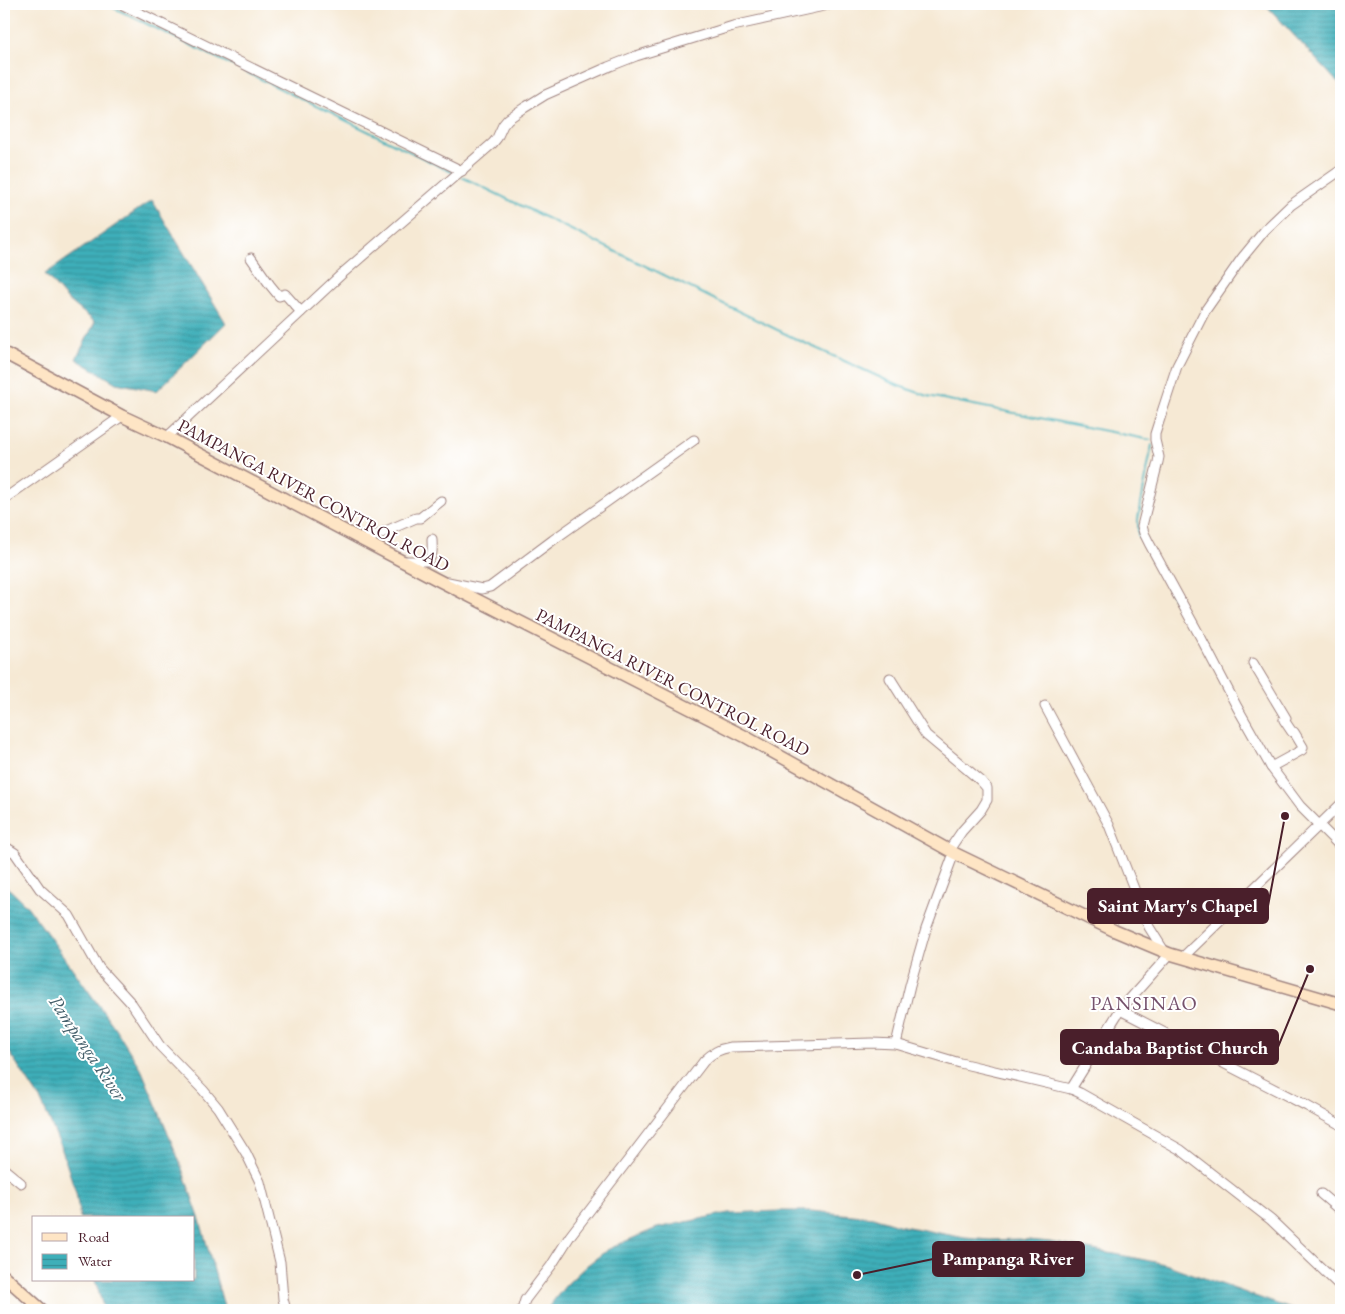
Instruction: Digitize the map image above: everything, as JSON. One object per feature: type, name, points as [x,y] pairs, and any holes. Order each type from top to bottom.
[{"type":"main road","name":"PAMPANGA RIVER CONTROL ROAD","points":[[4,353],[436,579],[744,736],[952,852],[1115,931],[1167,952],[1341,1004]]},
{"type":"main road","points":[[4,1276],[42,1310]]},
{"type":"street","points":[[121,4],[462,171]]},
{"type":"street","points":[[167,437],[351,266],[462,171],[497,138],[508,119],[545,95],[636,56],[732,26],[833,4]]},
{"type":"street","points":[[1341,170],[1291,205],[1265,230],[1242,258],[1205,311],[1176,366],[1162,412],[1155,440],[1159,456],[1158,462],[1142,526],[1148,544],[1271,767],[1300,806],[1341,847]]},
{"type":"street","points":[[251,258],[279,296],[285,294],[301,312]]},
{"type":"street","points":[[4,499],[122,416]]},
{"type":"street","points":[[436,579],[482,590],[490,587],[694,440]]},
{"type":"street","points":[[363,541],[420,518],[441,501]]},
{"type":"street","points":[[402,561],[427,561],[431,559],[432,539]]},
{"type":"street","points":[[1253,664],[1286,718],[1284,720],[1303,747],[1302,750],[1271,767]]},
{"type":"street","points":[[890,678],[926,735],[987,788],[987,800],[981,810],[962,831],[952,852],[926,929],[896,1044]]},
{"type":"street","points":[[1045,706],[1109,825],[1149,926],[1167,952],[1120,1010],[1071,1089]]},
{"type":"street","points":[[1183,957],[1341,804]]},
{"type":"street","points":[[4,846],[15,853],[40,889],[69,916],[99,968],[132,1004],[160,1046],[218,1108],[246,1153],[260,1182],[280,1262],[283,1299],[286,1310]]},
{"type":"street","points":[[1120,1010],[1341,1125]]},
{"type":"street","points":[[522,1310],[526,1300],[570,1236],[710,1055],[719,1049],[731,1047],[872,1043],[896,1044],[960,1063],[1071,1089],[1181,1150],[1271,1220],[1341,1287]]},
{"type":"street","points":[[4,1169],[21,1183]]},
{"type":"street","points":[[1321,1194],[1341,1211]]},
{"type":"water","points":[[1265,4],[1341,4],[1341,86],[1300,42]]},
{"type":"water","points":[[152,200],[226,323],[157,391],[116,383],[76,359],[95,322],[67,299],[45,274]]},
{"type":"water","points":[[4,884],[27,906],[44,929],[115,1028],[142,1071],[179,1160],[200,1220],[225,1310],[104,1310],[96,1282],[195,1282],[195,1216],[80,1216],[76,1193],[61,1147],[41,1101],[4,1044]]},
{"type":"water","points":[[811,1211],[873,1217],[898,1225],[965,1238],[1050,1242],[1125,1256],[1165,1264],[1294,1310],[546,1310],[566,1285],[586,1266],[607,1250],[626,1241],[657,1228],[728,1213]]},
{"type":"waterway","points":[[106,4],[454,173]]},
{"type":"waterway","points":[[462,177],[796,339],[899,386],[928,396],[1151,440]]},
{"type":"waterway","points":[[1152,445],[1138,519],[1138,534],[1182,613]]},
{"type":"place","name":"Saint Mary's Chapel","points":[[1285,816]]},
{"type":"place","name":"Candaba Baptist Church","points":[[1310,969]]},
{"type":"place","name":"Pampanga River","points":[[857,1275]]},
{"type":"district","name":"PANSINAO","points":[[1144,1003]]}]
